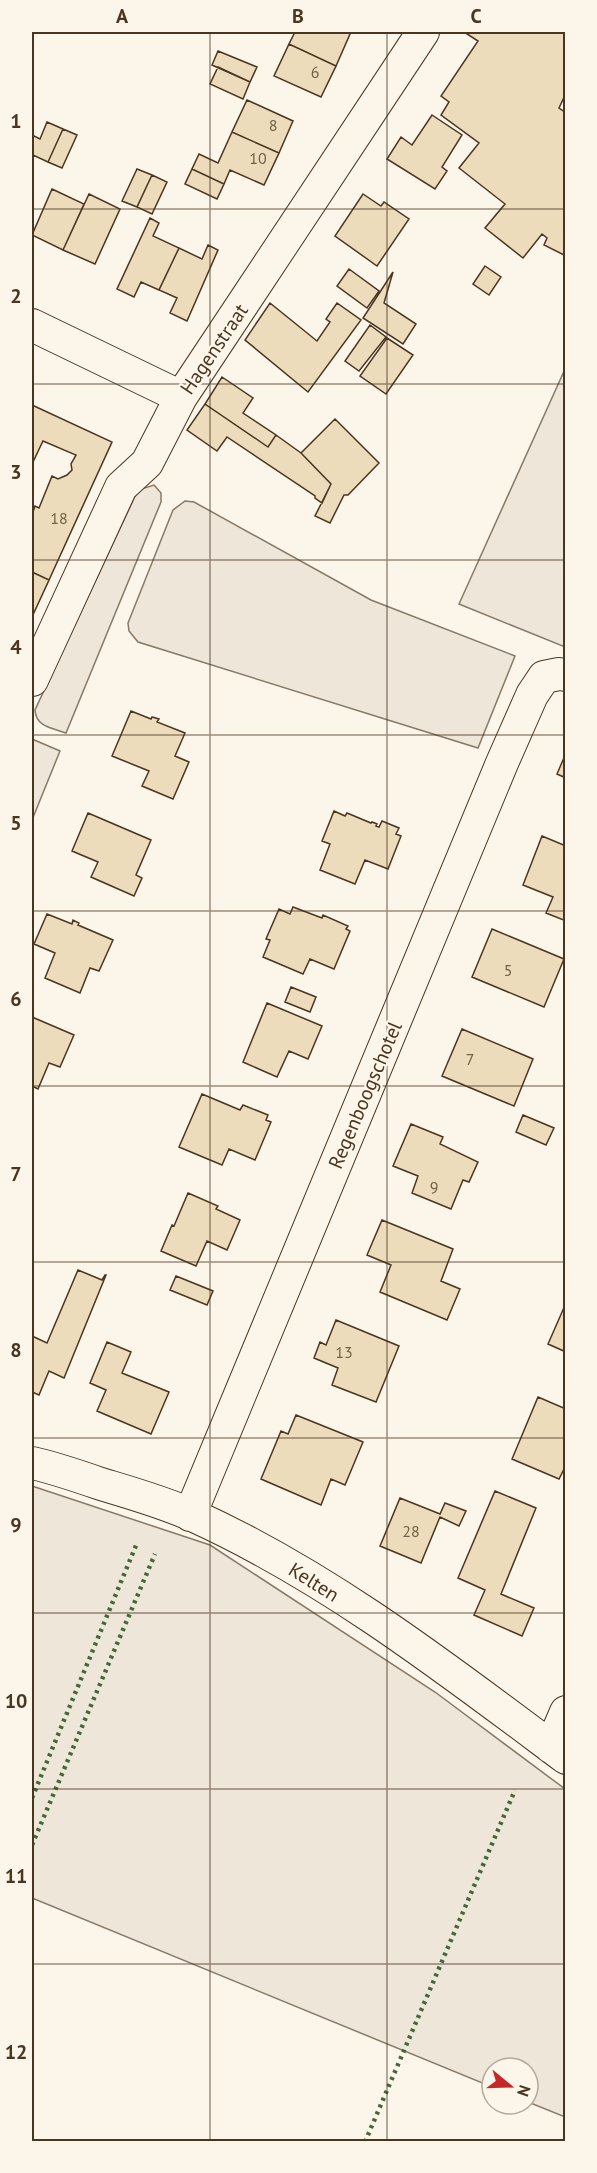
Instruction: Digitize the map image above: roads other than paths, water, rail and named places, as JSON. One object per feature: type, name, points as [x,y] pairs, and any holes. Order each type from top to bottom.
[{"type":"street","name":"Hagenstraat","points":[[32,680],[121,487],[147,463],[181,397],[423,32]]},
{"type":"street","points":[[32,325],[181,397]]},
{"type":"street","name":"Regenboogschotel","points":[[190,1515],[502,763],[532,695],[555,676]]},
{"type":"street","name":"Kelten","points":[[32,1462],[190,1515],[248,1543],[322,1586],[431,1658],[558,1752]]},
{"type":"street","points":[[558,1752],[566,1712]]}]
